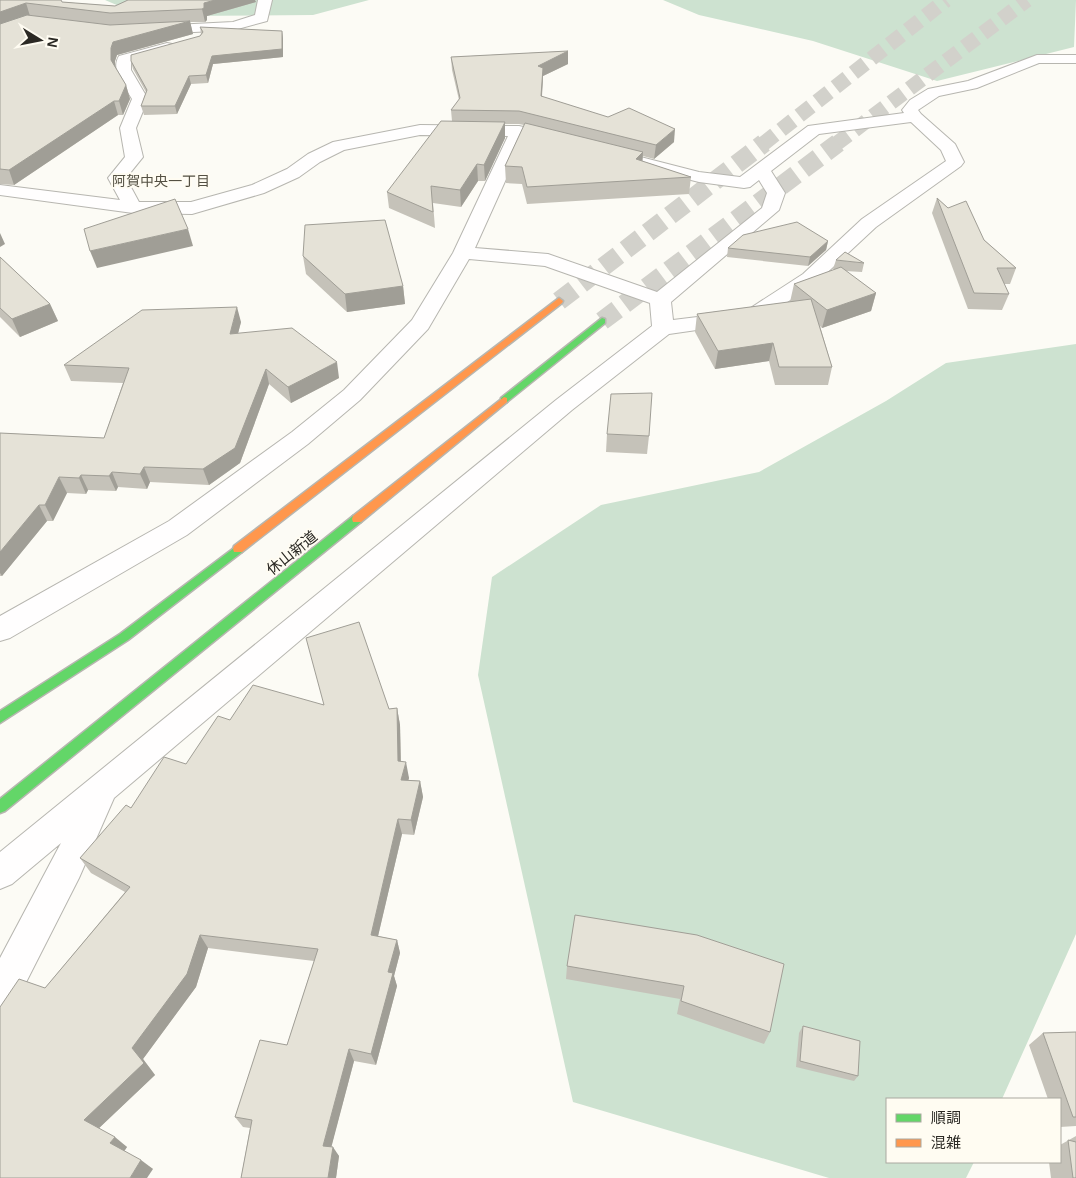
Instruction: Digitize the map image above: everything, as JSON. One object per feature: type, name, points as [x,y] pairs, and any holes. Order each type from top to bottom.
[{"type":"highway","points":[[0,718],[124,637],[559,301]]},
{"type":"highway","name":"休山新道","points":[[0,807],[602,321]]},
{"type":"street","points":[[143,30],[234,26],[262,18],[266,0]]},
{"type":"street","points":[[134,207],[117,178],[134,157],[128,128],[140,99],[123,70],[124,59],[210,35],[219,27]]},
{"type":"street","points":[[0,873],[557,411],[664,328],[752,317],[810,278],[868,223],[955,162],[949,148],[915,117],[910,110],[916,103],[934,92],[972,86],[996,74],[1037,59],[1076,59]]},
{"type":"street","points":[[614,155],[699,177],[744,183],[814,130],[915,117]]},
{"type":"street","points":[[0,190],[134,207],[192,208],[258,189],[294,173],[314,158],[339,146],[420,130],[519,131],[576,145]]},
{"type":"street","points":[[0,630],[178,528],[300,438],[352,394],[420,324],[463,253],[519,131]]},
{"type":"street","points":[[660,300],[770,210],[776,193],[761,170]]},
{"type":"street","points":[[463,253],[548,260],[660,300]]},
{"type":"street","points":[[660,300],[664,328]]},
{"type":"street","points":[[0,995],[67,867],[102,790]]},
{"type":"green space","points":[[105,0],[369,0],[313,15],[176,16],[119,6]]},
{"type":"green space","points":[[663,0],[1076,0],[1074,47],[937,81],[813,41],[699,15]]},
{"type":"green space","points":[[1076,344],[1076,934],[1002,1098],[886,1098],[886,1163],[974,1163],[966,1178],[829,1178],[573,1102],[478,675],[492,577],[601,505],[759,472],[886,401],[946,363]]},
{"type":"building","points":[[0,0],[61,0],[62,2],[115,6],[128,0],[215,0],[204,3],[204,8],[202,9],[110,13],[26,3],[0,12]]},
{"type":"building","points":[[27,15],[110,25],[190,21],[113,42],[111,60],[126,85],[119,101],[114,101],[9,170],[0,169],[0,24]]},
{"type":"building","points":[[200,27],[282,31],[282,49],[212,56],[206,75],[189,76],[175,106],[141,106],[147,90],[131,61],[131,55],[200,36],[203,32]]},
{"type":"building","points":[[568,51],[538,66],[543,68],[541,96],[608,117],[629,108],[675,129],[656,145],[519,111],[451,110],[460,98],[451,57]]},
{"type":"building","points":[[441,121],[505,122],[484,165],[477,164],[460,190],[431,186],[433,212],[387,192]]},
{"type":"building","points":[[525,123],[643,152],[636,159],[691,177],[527,187],[522,167],[505,166]]},
{"type":"building","points":[[937,198],[948,208],[966,201],[984,240],[1016,268],[997,268],[1009,294],[974,293]]},
{"type":"building","points":[[175,199],[188,229],[90,251],[84,229]]},
{"type":"building","points":[[385,220],[403,286],[345,294],[303,256],[305,225]]},
{"type":"building","points":[[797,222],[828,241],[810,257],[728,248],[743,235]]},
{"type":"building","points":[[845,252],[864,263],[836,260]]},
{"type":"building","points":[[0,257],[50,304],[12,319],[0,308]]},
{"type":"building","points":[[841,267],[876,293],[827,310],[794,284]]},
{"type":"building","points":[[811,299],[832,367],[779,367],[773,343],[718,351],[697,314]]},
{"type":"building","points":[[237,307],[230,334],[292,328],[337,362],[288,387],[266,369],[235,448],[203,469],[144,467],[140,474],[112,472],[109,476],[81,475],[79,478],[59,477],[45,505],[39,505],[0,552],[0,433],[104,438],[129,368],[64,365],[142,310]]},
{"type":"building","points":[[652,393],[649,436],[607,434],[611,394]]},
{"type":"building","points":[[359,622],[389,709],[397,708],[398,761],[406,762],[401,780],[420,781],[411,820],[398,819],[371,935],[397,940],[388,972],[393,973],[371,1054],[349,1049],[323,1146],[333,1147],[328,1178],[241,1178],[252,1120],[235,1117],[260,1040],[287,1045],[318,949],[200,935],[187,974],[132,1048],[144,1063],[84,1120],[115,1137],[110,1143],[141,1160],[130,1178],[0,1178],[0,1007],[19,979],[45,988],[130,887],[80,858],[126,805],[131,808],[164,757],[186,764],[218,716],[230,720],[253,685],[324,705],[306,638]]},
{"type":"building","points":[[575,915],[697,935],[784,964],[770,1032],[681,1001],[684,986],[567,966]]},
{"type":"building","points":[[803,1026],[860,1041],[858,1076],[800,1061]]},
{"type":"building","points":[[1076,1032],[1076,1117],[1073,1117],[1043,1033]]},
{"type":"building","points":[[1068,1140],[1076,1142],[1076,1178],[1073,1178]]},
{"type":"tunnel","points":[[763,144],[946,0]]},
{"type":"tunnel","points":[[836,144],[1027,0]]},
{"type":"tunnel","points":[[559,301],[764,143]]},
{"type":"tunnel","points":[[602,321],[838,143]]},
{"type":"traffic: fast","points":[[504,400],[602,321]]},
{"type":"traffic: fast","points":[[0,807],[357,519]]},
{"type":"traffic: fast","points":[[0,718],[124,637],[238,549]]},
{"type":"traffic: slow","points":[[238,549],[559,301]]},
{"type":"traffic: slow","points":[[357,519],[504,400]]},
{"type":"district","name":"阿賀中央一丁目","points":[[161,181]]}]
